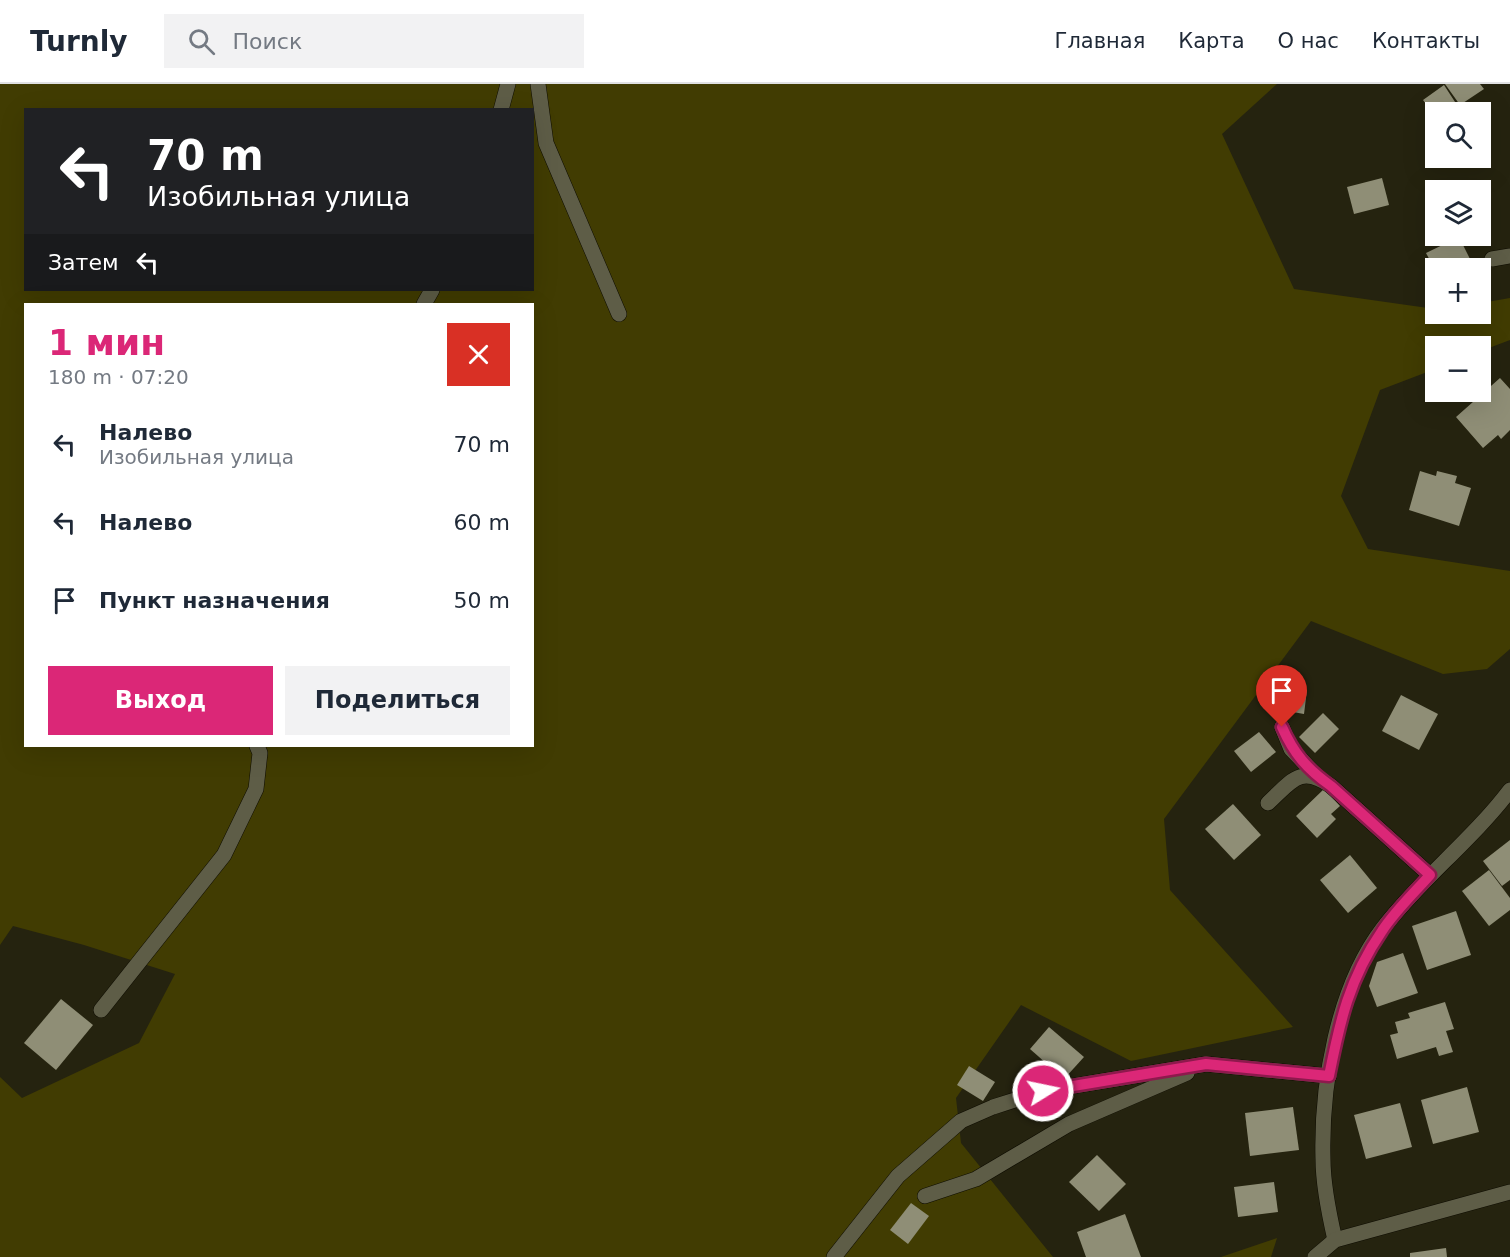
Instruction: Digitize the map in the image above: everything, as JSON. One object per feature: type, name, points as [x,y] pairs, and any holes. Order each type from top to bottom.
[{"type":"street","points":[[502,108],[508,84]]},
{"type":"street","points":[[538,84],[546,143],[619,314]]},
{"type":"street","points":[[1492,260],[1510,256]]},
{"type":"street","points":[[1282,727],[1291,748],[1318,777],[1430,875]]},
{"type":"street","points":[[101,1010],[224,855],[256,789],[260,753],[257,747]]},
{"type":"street","points":[[1268,804],[1291,781],[1303,776],[1318,777]]},
{"type":"street","points":[[1335,1240],[1328,1212],[1323,1161],[1323,1122],[1329,1076],[1348,995],[1363,962],[1383,929],[1510,790]]},
{"type":"street","points":[[834,1257],[898,1176],[961,1121],[993,1107],[1043,1091],[1206,1064],[1329,1076]]},
{"type":"street","points":[[925,1196],[976,1179],[1069,1124],[1206,1064]]},
{"type":"street","points":[[1315,1257],[1335,1240],[1510,1192]]},
{"type":"shaded area","points":[[0,84],[1277,84],[1222,134],[1294,289],[1425,308],[1425,324],[1491,324],[1491,301],[1510,298],[1510,340],[1491,347],[1491,336],[1425,336],[1425,373],[1380,390],[1341,496],[1368,549],[1510,571],[1510,649],[1487,669],[1443,674],[1311,621],[1164,819],[1170,890],[1293,1027],[1131,1061],[1021,1005],[956,1098],[961,1143],[1053,1257],[0,1257],[0,1077],[22,1098],[139,1043],[175,974],[84,945],[13,926],[0,945]]},
{"type":"shaded area","points":[[1277,1238],[1271,1257],[1221,1257]]},
{"type":"building","points":[[1445,84],[1480,84],[1484,89],[1464,102],[1458,102]]},
{"type":"building","points":[[1444,85],[1455,102],[1425,103],[1423,100]]},
{"type":"building","points":[[1382,178],[1389,205],[1354,214],[1347,187]]},
{"type":"building","points":[[1440,246],[1464,246],[1470,258],[1429,258],[1426,253]]},
{"type":"building","points":[[1500,378],[1510,389],[1510,430],[1501,439],[1498,435],[1483,448],[1456,417],[1473,402],[1491,402],[1491,386]]},
{"type":"building","points":[[1420,471],[1436,476],[1437,471],[1457,476],[1455,483],[1471,488],[1459,526],[1409,510]]},
{"type":"building","points":[[1280,686],[1307,690],[1304,714],[1276,709]]},
{"type":"building","points":[[1401,695],[1438,714],[1419,750],[1382,731]]},
{"type":"building","points":[[1323,713],[1339,729],[1315,753],[1299,737]]},
{"type":"building","points":[[1259,732],[1276,752],[1251,772],[1234,751]]},
{"type":"building","points":[[1324,789],[1340,806],[1331,814],[1336,819],[1317,838],[1296,816]]},
{"type":"building","points":[[1233,804],[1261,835],[1234,860],[1205,829]]},
{"type":"building","points":[[1510,840],[1510,880],[1502,886],[1483,861]]},
{"type":"building","points":[[1350,855],[1377,888],[1348,913],[1320,880]]},
{"type":"building","points":[[1489,870],[1510,898],[1510,910],[1489,926],[1462,891]]},
{"type":"building","points":[[1456,911],[1471,955],[1427,970],[1412,926]]},
{"type":"building","points":[[1403,953],[1418,993],[1377,1007],[1369,986],[1377,962]]},
{"type":"building","points":[[61,999],[93,1025],[56,1070],[24,1043]]},
{"type":"building","points":[[1445,1002],[1454,1029],[1446,1031],[1453,1052],[1439,1056],[1436,1047],[1397,1059],[1390,1035],[1398,1033],[1395,1022],[1410,1018],[1408,1013]]},
{"type":"building","points":[[1049,1027],[1084,1057],[1064,1079],[1030,1049]]},
{"type":"building","points":[[969,1066],[995,1082],[983,1101],[957,1085]]},
{"type":"building","points":[[1467,1087],[1479,1132],[1433,1144],[1421,1100]]},
{"type":"building","points":[[1400,1103],[1412,1147],[1366,1159],[1354,1115]]},
{"type":"building","points":[[1293,1107],[1299,1150],[1250,1156],[1245,1113]]},
{"type":"building","points":[[1097,1155],[1126,1184],[1099,1211],[1069,1182]]},
{"type":"building","points":[[1274,1182],[1278,1212],[1238,1217],[1234,1187]]},
{"type":"building","points":[[911,1203],[929,1216],[908,1244],[890,1230]]},
{"type":"building","points":[[1125,1214],[1141,1257],[1086,1257],[1077,1232]]},
{"type":"building","points":[[1446,1248],[1447,1257],[1410,1257],[1410,1253]]},
{"type":"route","points":[[1043,1091],[1206,1064],[1329,1076],[1348,995],[1363,962],[1383,929],[1430,875],[1318,777],[1291,748],[1282,727]]}]
